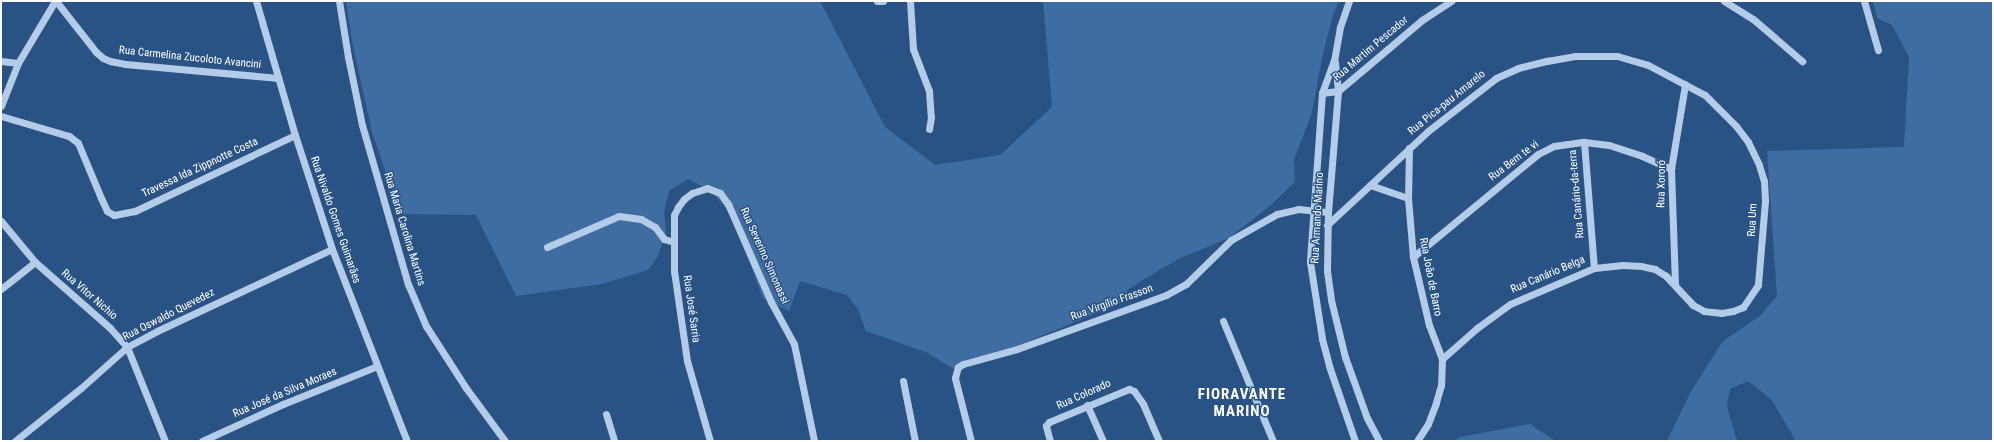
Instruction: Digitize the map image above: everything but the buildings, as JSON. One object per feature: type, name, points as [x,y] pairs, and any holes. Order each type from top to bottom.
[{"type":"street","points":[[1,106],[18,63],[56,1]]},
{"type":"street","name":"Rua Carmelina Zucoloto Avancini","points":[[56,1],[96,52],[103,58],[110,61],[125,64],[278,78]]},
{"type":"street","name":"Rua Nivaldo Gomes Guimarães","points":[[256,1],[295,135],[332,250],[376,366],[407,441]]},
{"type":"street","name":"Rua Maria Carolina Martins","points":[[339,1],[348,57],[362,125],[408,284],[426,326],[466,388],[505,441]]},
{"type":"street","points":[[877,1],[883,1]]},
{"type":"street","points":[[910,1],[913,49],[929,91],[931,109],[929,129]]},
{"type":"street","name":"Rua Armando Marino","points":[[1349,1],[1340,26],[1334,60],[1322,93],[1310,262],[1322,339],[1329,366],[1355,441]]},
{"type":"street","name":"Rua Martim Pescador","points":[[1322,93],[1338,91],[1422,20],[1451,1]]},
{"type":"street","points":[[1724,1],[1753,19],[1802,61]]},
{"type":"street","points":[[1864,1],[1878,50]]},
{"type":"street","name":"Rua Pica-pau Amarelo","points":[[1327,225],[1409,148],[1496,78],[1518,68],[1547,61],[1576,56],[1617,56],[1648,65],[1705,95],[1736,126],[1748,142]]},
{"type":"street","name":"Rua Armando Marino","points":[[1334,60],[1338,91],[1327,225],[1327,271],[1331,300],[1344,357],[1367,418],[1379,441]]},
{"type":"street","points":[[1,61],[18,63]]},
{"type":"street","name":"Rua Xororó","points":[[1675,284],[1671,169],[1686,84]]},
{"type":"street","name":"Travessa Ida Zippnotte Costa","points":[[1,116],[69,136],[78,143],[107,211],[114,215],[135,211],[295,135]]},
{"type":"street","name":"Rua Bem te vi","points":[[1413,257],[1538,154],[1554,146],[1584,142],[1609,145],[1642,156],[1671,169]]},
{"type":"street","name":"Rua Canário-da-terra","points":[[1584,142],[1594,268]]},
{"type":"street","name":"Rua Um","points":[[1748,142],[1759,165],[1764,181],[1765,201],[1761,274],[1758,285],[1749,300]]},
{"type":"street","name":"Rua João de Barro","points":[[1409,148],[1408,198],[1413,257],[1429,325],[1442,358]]},
{"type":"street","points":[[1370,185],[1408,198]]},
{"type":"street","name":"Rua José Sarria","points":[[701,189],[684,199],[674,215],[674,271],[687,361],[710,441]]},
{"type":"street","name":"Rua Severino Simonassi","points":[[701,189],[715,190],[720,193],[728,204],[771,302],[794,344],[814,441]]},
{"type":"street","name":"Rua Virgílio Frasson","points":[[971,441],[955,378],[958,367],[963,364],[1017,349],[1166,295],[1186,284],[1231,240],[1252,227],[1287,211],[1298,208],[1328,212]]},
{"type":"street","points":[[547,247],[619,216],[641,219],[656,227],[664,240],[674,242]]},
{"type":"street","name":"Rua Vitor Nichio","points":[[1,221],[35,262],[110,328],[128,347],[165,441]]},
{"type":"street","name":"Rua Oswaldo Quevedez","points":[[15,441],[81,388],[128,347],[157,331],[332,250]]},
{"type":"street","points":[[1,290],[35,262]]},
{"type":"street","name":"Rua Canário Belga","points":[[1442,358],[1477,328],[1510,304],[1594,268],[1623,265],[1641,266],[1655,269],[1675,284],[1692,305],[1704,310],[1722,313],[1733,311],[1743,307],[1749,300]]},
{"type":"street","points":[[1223,321],[1273,441]]},
{"type":"street","points":[[1417,441],[1428,424],[1436,402],[1441,384],[1442,358]]},
{"type":"street","name":"Rua José da Silva Moraes","points":[[202,441],[283,404],[376,366]]},
{"type":"street","points":[[903,381],[915,441]]},
{"type":"street","name":"Rua Colorado","points":[[1050,441],[1046,426],[1049,422],[1124,389],[1132,389],[1142,404],[1159,441]]},
{"type":"street","points":[[1087,405],[1103,441]]},
{"type":"street","points":[[606,414],[614,441]]},
{"type":"shaded area","points":[[346,1],[820,1],[885,127],[935,165],[1000,155],[1052,107],[1043,1],[1339,1],[1333,15],[1323,54],[1311,116],[1294,159],[1295,182],[1272,204],[1229,238],[1178,259],[1128,289],[1123,302],[957,371],[928,353],[866,331],[858,309],[847,295],[800,281],[789,311],[763,298],[732,215],[711,191],[688,179],[669,191],[664,212],[666,232],[658,256],[648,270],[602,284],[516,296],[476,215],[400,214],[372,132],[352,42]]},
{"type":"shaded area","points":[[1873,1],[1993,1],[1993,441],[1796,441],[1771,399],[1748,381],[1730,389],[1727,406],[1737,441],[1667,441],[1690,393],[1723,341],[1760,316],[1777,296],[1767,151],[1904,147],[1909,57],[1892,25],[1877,18]]},
{"type":"shaded area","points":[[1530,424],[1555,441],[1454,441],[1460,437]]},
{"type":"district","name":"FIORAVANTE MARINO","points":[[1242,402]]}]
